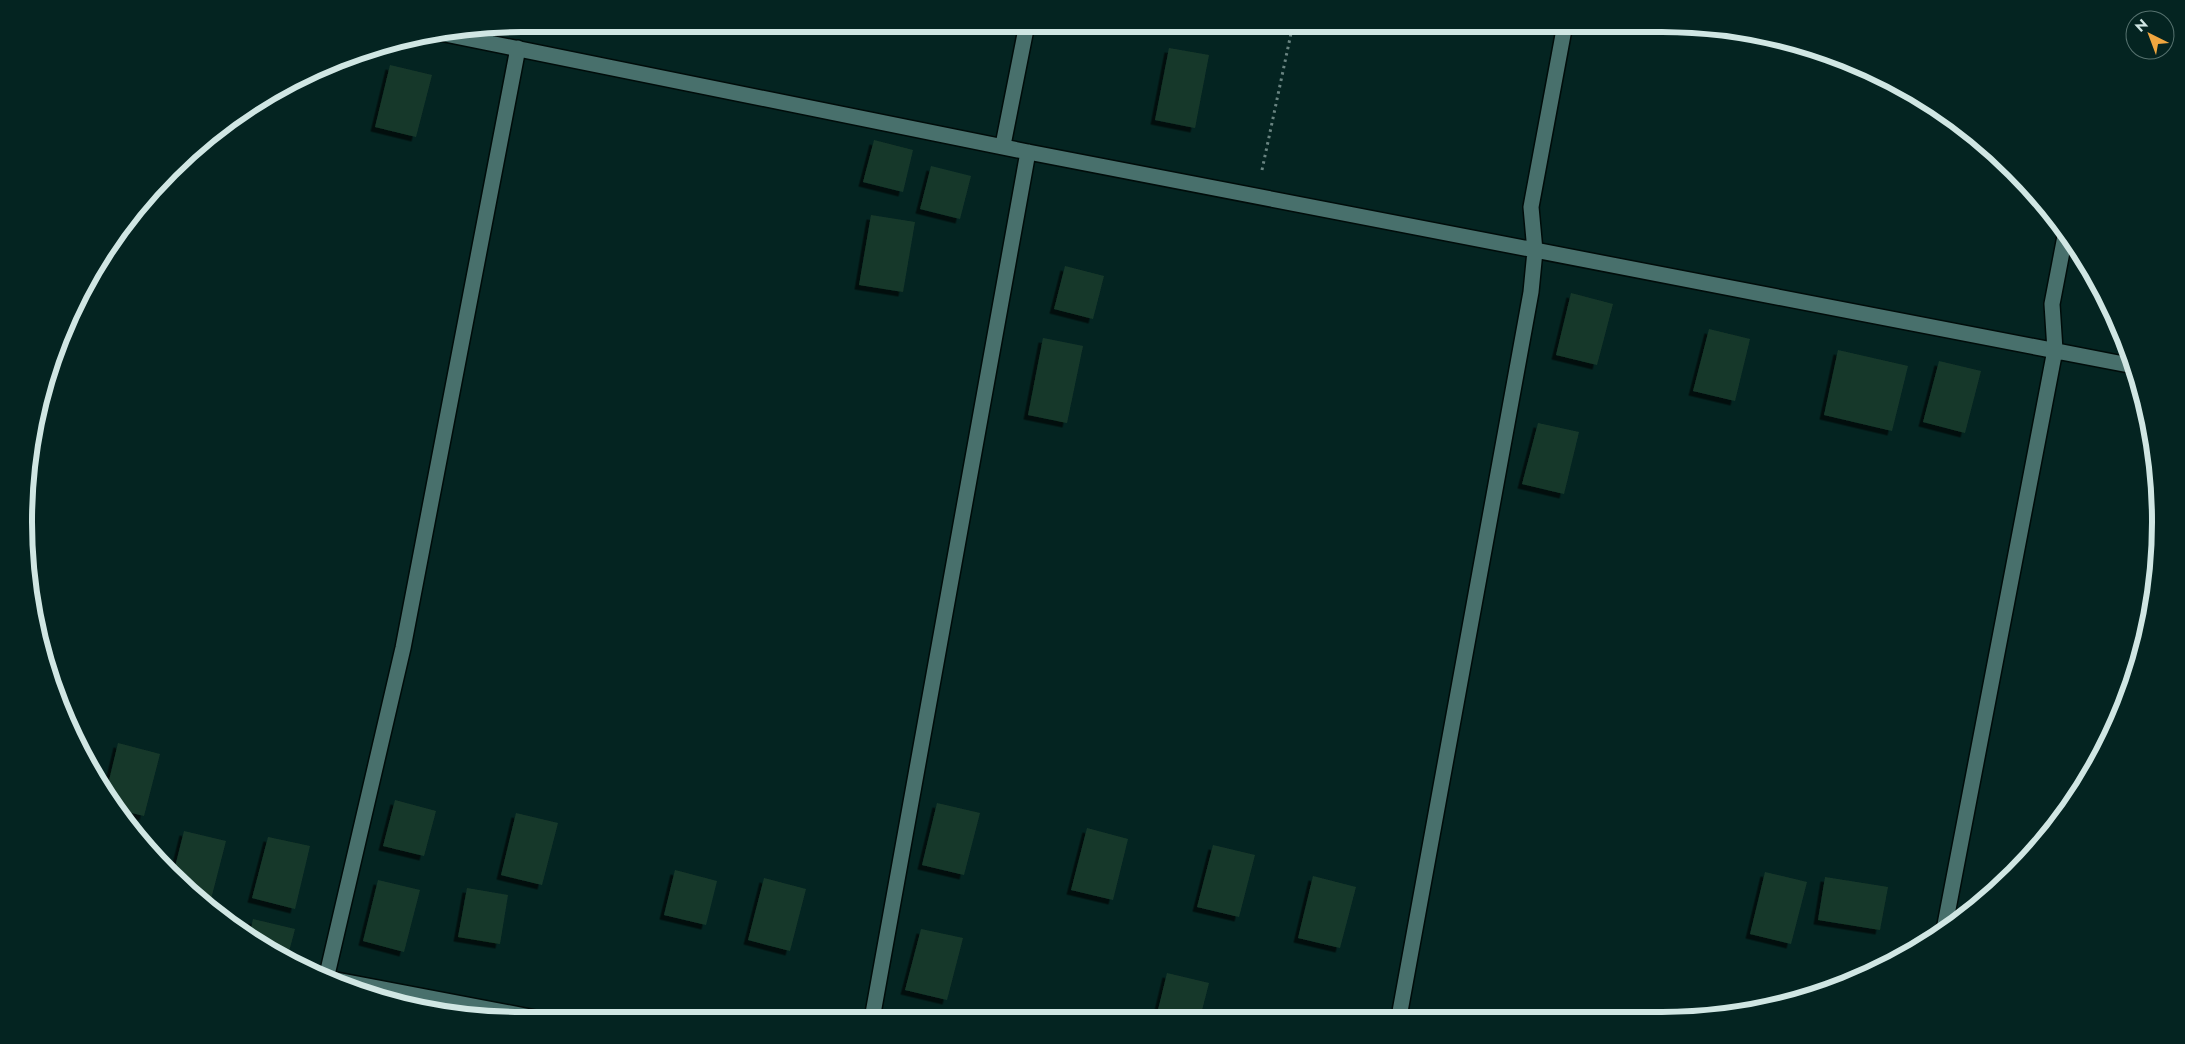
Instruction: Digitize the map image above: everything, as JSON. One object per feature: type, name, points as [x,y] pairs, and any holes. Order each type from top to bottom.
[{"type":"street","points":[[1003,145],[1025,32]]},
{"type":"street","points":[[1400,1012],[1531,292],[1535,251],[1531,207],[1564,32]]},
{"type":"street","points":[[460,37],[1003,145],[1028,152],[2127,365]]},
{"type":"street","points":[[328,971],[403,648],[518,48]]},
{"type":"street","points":[[873,1012],[1028,152]]},
{"type":"street","points":[[1946,921],[2055,350],[2052,304],[2064,242]]},
{"type":"street","points":[[367,987],[494,1010]]},
{"type":"path","points":[[1257,197],[1292,32]]},
{"type":"building","points":[[1169,48],[1209,55],[1195,128],[1155,120]]},
{"type":"building","points":[[390,65],[432,75],[416,137],[375,127]]},
{"type":"building","points":[[874,140],[913,150],[903,192],[863,182]]},
{"type":"building","points":[[931,166],[971,176],[960,219],[920,209]]},
{"type":"building","points":[[871,215],[915,222],[903,292],[859,285]]},
{"type":"building","points":[[1065,266],[1104,276],[1093,319],[1054,309]]},
{"type":"building","points":[[1571,293],[1613,304],[1597,365],[1556,355]]},
{"type":"building","points":[[1709,329],[1750,339],[1735,401],[1693,391]]},
{"type":"building","points":[[1043,338],[1083,346],[1067,423],[1028,415]]},
{"type":"building","points":[[1838,350],[1908,366],[1892,431],[1824,415]]},
{"type":"building","points":[[1939,361],[1981,371],[1965,433],[1923,422]]},
{"type":"building","points":[[1538,423],[1579,432],[1564,494],[1522,484]]},
{"type":"building","points":[[118,743],[160,754],[144,816],[128,812],[108,783]]},
{"type":"building","points":[[395,800],[436,811],[424,856],[383,846]]},
{"type":"building","points":[[937,803],[980,813],[964,875],[922,865]]},
{"type":"building","points":[[516,813],[558,823],[542,885],[501,875]]},
{"type":"building","points":[[1087,828],[1128,839],[1113,900],[1071,890]]},
{"type":"building","points":[[184,831],[226,841],[211,900],[175,867]]},
{"type":"building","points":[[268,837],[310,846],[295,909],[252,898]]},
{"type":"building","points":[[1213,845],[1255,855],[1239,917],[1197,907]]},
{"type":"building","points":[[675,870],[717,881],[706,925],[664,915]]},
{"type":"building","points":[[1765,872],[1807,882],[1791,944],[1750,934]]},
{"type":"building","points":[[1313,876],[1356,887],[1340,948],[1298,938]]},
{"type":"building","points":[[1825,877],[1888,887],[1880,930],[1818,920]]},
{"type":"building","points":[[764,878],[806,889],[790,951],[748,940]]},
{"type":"building","points":[[378,880],[420,890],[404,952],[363,941]]},
{"type":"building","points":[[467,888],[508,895],[500,944],[458,937]]},
{"type":"building","points":[[253,919],[295,929],[289,952],[277,946],[251,929]]},
{"type":"building","points":[[921,929],[963,938],[947,1000],[905,990]]},
{"type":"building","points":[[1167,973],[1209,983],[1202,1012],[1157,1012]]}]
